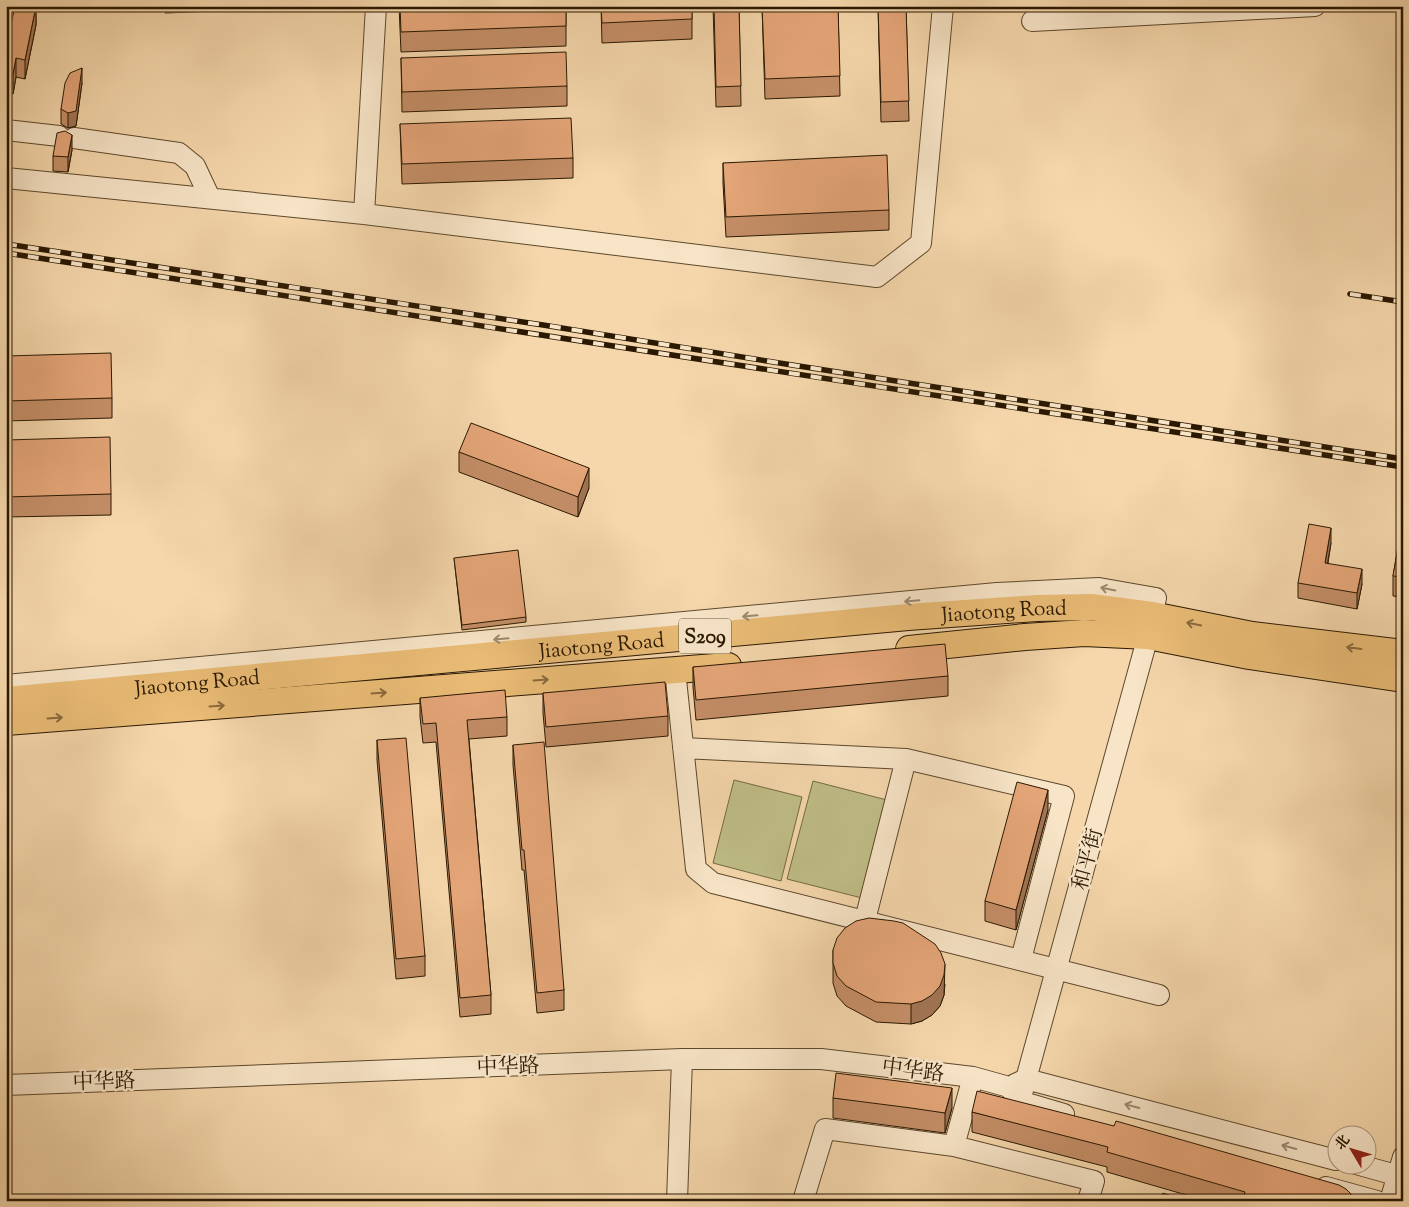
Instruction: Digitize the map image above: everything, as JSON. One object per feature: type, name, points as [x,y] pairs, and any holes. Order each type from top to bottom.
[{"type":"main road","name":"Jiaotong Road","points":[[6,700],[928,616],[1037,608],[1091,607],[1252,635],[1403,654]]},
{"type":"main road","name":"Jiaotong Road","points":[[887,651],[1084,633],[1152,617],[1249,656],[1403,680]]},
{"type":"main road","name":"Jiaotong Road","points":[[6,722],[751,664]]},
{"type":"street","points":[[364,214],[376,6]]},
{"type":"street","points":[[6,178],[364,214],[877,277],[921,243],[943,6]]},
{"type":"street","points":[[1032,21],[1315,6]]},
{"type":"street","points":[[6,130],[178,152],[195,166],[210,198]]},
{"type":"street","points":[[6,685],[997,593],[1098,588],[1152,617]]},
{"type":"street","name":"和平街","points":[[1018,1089],[1057,968],[1152,617]]},
{"type":"street","points":[[675,670],[696,869],[713,883],[1159,995]]},
{"type":"street","points":[[683,748],[906,759],[1064,796],[1021,959]]},
{"type":"street","points":[[865,920],[906,759]]},
{"type":"street","points":[[677,1201],[682,1059]]},
{"type":"street","name":"中华路","points":[[6,1085],[682,1059],[821,1059],[973,1077],[1018,1089],[1326,1158]]},
{"type":"street","points":[[954,1146],[973,1077]]},
{"type":"street","name":"中华路","points":[[1018,1089],[1086,1120]]},
{"type":"street","points":[[803,1201],[825,1129],[954,1146],[1094,1180],[1088,1201]]},
{"type":"street","points":[[1376,1167],[1401,1170],[1390,1201]]},
{"type":"street","points":[[1311,1182],[1377,1201]]},
{"type":"shaded area","points":[[734,780],[802,797],[781,881],[713,863]]},
{"type":"shaded area","points":[[813,781],[887,800],[862,898],[787,879]]},
{"type":"building","points":[[15,6],[36,6],[25,60],[16,58],[13,74],[6,73],[6,47]]},
{"type":"building","points":[[400,6],[566,6],[566,26],[401,32]]},
{"type":"building","points":[[601,6],[692,6],[692,19],[602,23]]},
{"type":"building","points":[[714,6],[739,6],[741,86],[716,87]]},
{"type":"building","points":[[762,6],[838,6],[840,76],[765,79]]},
{"type":"building","points":[[878,6],[906,6],[909,101],[881,102]]},
{"type":"building","points":[[566,52],[567,86],[402,92],[401,58]]},
{"type":"building","points":[[82,68],[76,111],[68,113],[61,109],[65,83],[70,73]]},
{"type":"building","points":[[571,118],[573,158],[402,164],[400,124]]},
{"type":"building","points":[[65,131],[72,135],[68,157],[53,156],[57,133]]},
{"type":"building","points":[[887,155],[889,210],[726,217],[723,163]]},
{"type":"building","points":[[111,353],[112,398],[6,401],[6,356]]},
{"type":"building","points":[[471,423],[589,468],[578,497],[459,452]]},
{"type":"building","points":[[110,437],[111,494],[6,497],[6,440]]},
{"type":"building","points":[[1403,518],[1403,577],[1393,576]]},
{"type":"building","points":[[1309,524],[1331,528],[1325,563],[1362,569],[1357,593],[1298,583]]},
{"type":"building","points":[[518,550],[526,617],[462,625],[454,558]]},
{"type":"building","points":[[945,644],[948,676],[696,700],[693,667]]},
{"type":"building","points":[[665,682],[668,716],[546,727],[543,693]]},
{"type":"building","points":[[505,690],[507,717],[467,720],[491,995],[460,998],[436,723],[423,724],[420,698]]},
{"type":"building","points":[[406,738],[425,956],[396,959],[377,740]]},
{"type":"building","points":[[544,742],[564,990],[537,993],[513,745]]},
{"type":"building","points":[[1017,782],[1048,790],[1016,910],[985,901]]},
{"type":"building","points":[[869,918],[903,923],[935,944],[945,964],[940,986],[932,995],[922,1001],[911,1004],[876,1002],[846,986],[837,976],[833,963],[833,950],[837,938],[845,928],[856,921]]},
{"type":"building","points":[[836,1073],[952,1088],[945,1113],[833,1098]]},
{"type":"building","points":[[977,1091],[1114,1126],[1116,1121],[1339,1185],[1351,1194],[1353,1201],[1242,1201],[1245,1192],[1107,1152],[1108,1147],[972,1112]]},
{"type":"building","points":[[1163,1193],[1185,1201],[1160,1201]]},
{"type":"railway","points":[[6,244],[543,325],[1403,459]]},
{"type":"railway","points":[[6,253],[1403,467]]},
{"type":"railway","points":[[1350,294],[1403,302]]}]
